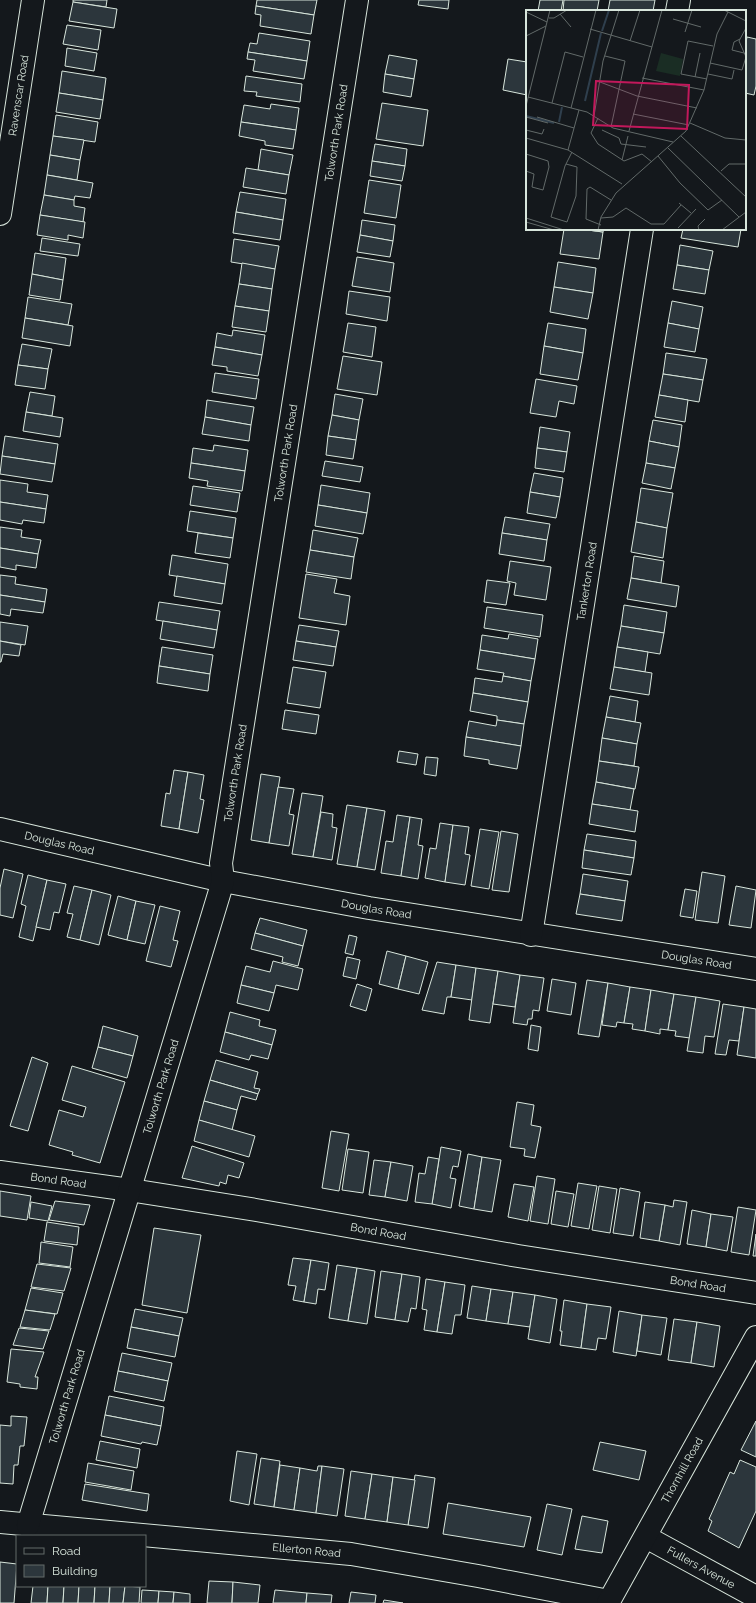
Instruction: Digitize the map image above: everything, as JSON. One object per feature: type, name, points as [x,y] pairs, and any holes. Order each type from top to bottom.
[{"type":"street","name":"Ravenscar Road","points":[[0,214],[33,0]]},
{"type":"street","name":"Tolworth Park Road","points":[[28,1525],[223,880],[220,863],[357,0]]},
{"type":"street","points":[[677,10],[679,0]]},
{"type":"street","name":"Tankerton Road","points":[[531,934],[642,230]]},
{"type":"street","name":"Douglas Road","points":[[0,829],[223,880],[370,908],[756,969]]},
{"type":"street","name":"Bond Road","points":[[0,1172],[130,1190],[256,1210],[518,1256],[756,1293]]},
{"type":"street","name":"Thornhill Road","points":[[609,1602],[756,1337]]},
{"type":"street","name":"Ellerton Road","points":[[0,1522],[139,1535]]},
{"type":"street","name":"Ellerton Road","points":[[146,1536],[351,1554],[478,1576],[609,1602]]},
{"type":"street","name":"Fullers Avenue","points":[[646,1537],[756,1597]]},
{"type":"building","points":[[73,0],[107,0],[106,7],[73,2]]},
{"type":"building","points":[[257,0],[317,0],[314,15],[256,6]]},
{"type":"building","points":[[419,0],[449,0],[448,9],[418,5]]},
{"type":"building","points":[[540,0],[563,0],[561,10],[538,10]]},
{"type":"building","points":[[564,0],[599,0],[597,10],[563,10]]},
{"type":"building","points":[[610,0],[655,0],[653,10],[608,10]]},
{"type":"building","points":[[73,2],[117,9],[114,28],[69,21]]},
{"type":"building","points":[[256,6],[314,15],[311,34],[260,26],[261,15],[255,14]]},
{"type":"building","points":[[67,25],[101,30],[98,50],[63,44]]},
{"type":"building","points":[[259,33],[310,41],[307,61],[248,52],[250,43],[257,44]]},
{"type":"building","points":[[747,37],[756,39],[756,86],[754,95],[746,93]]},
{"type":"building","points":[[67,48],[97,53],[94,71],[65,66]]},
{"type":"building","points":[[248,52],[307,61],[304,79],[253,71],[255,60],[247,59]]},
{"type":"building","points":[[389,55],[417,60],[414,79],[385,74]]},
{"type":"building","points":[[508,59],[526,62],[526,95],[503,90]]},
{"type":"building","points":[[62,71],[106,78],[103,100],[59,93]]},
{"type":"building","points":[[385,74],[414,79],[411,97],[383,92]]},
{"type":"building","points":[[246,76],[302,84],[300,102],[256,96],[257,92],[244,91]]},
{"type":"building","points":[[59,93],[103,100],[100,119],[56,112]]},
{"type":"building","points":[[382,103],[428,110],[423,146],[376,139]]},
{"type":"building","points":[[271,104],[299,108],[296,130],[241,122],[244,105],[270,109]]},
{"type":"building","points":[[56,115],[98,122],[95,142],[53,136]]},
{"type":"building","points":[[241,122],[296,130],[293,149],[265,145],[265,141],[239,136]]},
{"type":"building","points":[[53,136],[84,140],[80,160],[50,155]]},
{"type":"building","points":[[375,144],[407,149],[405,166],[372,161]]},
{"type":"building","points":[[261,149],[293,155],[289,175],[258,170]]},
{"type":"building","points":[[50,155],[80,160],[77,180],[47,175]]},
{"type":"building","points":[[372,161],[405,166],[402,181],[370,176]]},
{"type":"building","points":[[246,168],[289,175],[286,194],[243,187]]},
{"type":"building","points":[[47,175],[93,183],[90,198],[75,196],[74,200],[44,195]]},
{"type":"building","points":[[369,180],[401,185],[396,218],[364,213]]},
{"type":"building","points":[[240,192],[286,199],[283,220],[236,212]]},
{"type":"building","points":[[44,195],[74,200],[74,206],[85,208],[83,222],[40,215]]},
{"type":"building","points":[[236,212],[283,220],[280,240],[233,233]]},
{"type":"building","points":[[40,215],[85,222],[83,238],[68,235],[68,240],[37,235]]},
{"type":"building","points":[[362,220],[395,225],[393,241],[360,235]]},
{"type":"building","points":[[564,230],[588,230],[603,232],[599,259],[560,254]]},
{"type":"building","points":[[588,230],[604,230],[603,232]]},
{"type":"building","points":[[683,230],[741,230],[738,247],[681,238]]},
{"type":"building","points":[[360,235],[393,241],[390,257],[357,252]]},
{"type":"building","points":[[42,238],[80,244],[78,256],[40,251]]},
{"type":"building","points":[[234,239],[279,246],[275,269],[231,262]]},
{"type":"building","points":[[680,245],[713,251],[709,270],[677,265]]},
{"type":"building","points":[[35,253],[66,258],[63,280],[32,274]]},
{"type":"building","points":[[357,257],[394,263],[390,292],[352,286]]},
{"type":"building","points":[[558,262],[596,268],[593,293],[554,287]]},
{"type":"building","points":[[242,263],[275,269],[272,289],[239,284]]},
{"type":"building","points":[[677,265],[709,270],[705,294],[673,289]]},
{"type":"building","points":[[32,274],[63,280],[60,300],[29,295]]},
{"type":"building","points":[[239,284],[272,289],[269,311],[235,306]]},
{"type":"building","points":[[554,287],[593,293],[588,319],[550,312]]},
{"type":"building","points":[[349,291],[390,297],[387,321],[346,314]]},
{"type":"building","points":[[28,297],[72,304],[68,325],[25,318]]},
{"type":"building","points":[[672,301],[703,307],[699,329],[668,323]]},
{"type":"building","points":[[235,306],[269,311],[266,332],[232,327]]},
{"type":"building","points":[[25,318],[73,326],[70,346],[22,338]]},
{"type":"building","points":[[348,323],[376,327],[372,357],[343,352]]},
{"type":"building","points":[[548,323],[586,329],[583,353],[544,346]]},
{"type":"building","points":[[668,323],[699,329],[695,352],[664,347]]},
{"type":"building","points":[[233,330],[265,335],[262,355],[215,347],[217,333],[232,336]]},
{"type":"building","points":[[22,344],[52,349],[48,369],[18,365]]},
{"type":"building","points":[[544,346],[583,353],[578,380],[540,374]]},
{"type":"building","points":[[215,347],[262,355],[258,376],[227,371],[227,367],[212,365]]},
{"type":"building","points":[[666,353],[707,359],[703,380],[663,374]]},
{"type":"building","points":[[343,356],[382,362],[377,395],[337,389]]},
{"type":"building","points":[[18,365],[48,369],[45,389],[15,385]]},
{"type":"building","points":[[215,373],[259,379],[256,399],[212,392]]},
{"type":"building","points":[[663,374],[703,380],[699,402],[659,395]]},
{"type":"building","points":[[536,379],[577,386],[574,404],[559,401],[556,417],[530,413]]},
{"type":"building","points":[[30,392],[55,396],[52,416],[26,412]]},
{"type":"building","points":[[335,394],[363,399],[359,420],[332,415]]},
{"type":"building","points":[[659,395],[688,400],[685,422],[655,417]]},
{"type":"building","points":[[207,400],[254,407],[251,425],[205,417]]},
{"type":"building","points":[[26,412],[63,418],[60,437],[23,431]]},
{"type":"building","points":[[332,415],[359,420],[356,440],[328,436]]},
{"type":"building","points":[[205,417],[251,425],[249,441],[202,434]]},
{"type":"building","points":[[653,420],[682,425],[679,447],[649,441]]},
{"type":"building","points":[[540,427],[570,432],[567,452],[537,448]]},
{"type":"building","points":[[5,436],[58,444],[55,464],[2,456]]},
{"type":"building","points":[[328,436],[356,440],[353,459],[326,455]]},
{"type":"building","points":[[649,441],[679,447],[675,468],[646,463]]},
{"type":"building","points":[[214,445],[248,450],[245,471],[191,463],[193,448],[213,451]]},
{"type":"building","points":[[537,448],[567,452],[564,472],[535,468]]},
{"type":"building","points":[[2,456],[55,464],[52,482],[0,474]]},
{"type":"building","points":[[325,461],[363,467],[360,482],[322,476]]},
{"type":"building","points":[[191,463],[245,471],[242,491],[207,486],[208,481],[189,478]]},
{"type":"building","points":[[646,463],[675,468],[671,489],[642,483]]},
{"type":"building","points":[[534,473],[563,478],[560,497],[530,492]]},
{"type":"building","points":[[0,480],[28,484],[27,492],[48,495],[46,509],[0,502]]},
{"type":"building","points":[[321,485],[370,493],[367,513],[318,505]]},
{"type":"building","points":[[193,486],[240,493],[237,512],[190,505]]},
{"type":"building","points":[[641,488],[673,493],[667,528],[636,522]]},
{"type":"building","points":[[530,492],[560,497],[556,518],[527,513]]},
{"type":"building","points":[[0,502],[46,509],[44,523],[23,520],[22,524],[0,520]]},
{"type":"building","points":[[318,505],[367,513],[363,534],[315,526]]},
{"type":"building","points":[[190,511],[236,518],[233,538],[187,531]]},
{"type":"building","points":[[505,517],[550,524],[547,540],[502,533]]},
{"type":"building","points":[[636,522],[667,528],[663,558],[631,552]]},
{"type":"building","points":[[0,527],[22,530],[21,537],[41,540],[38,554],[0,548]]},
{"type":"building","points":[[313,530],[358,538],[354,557],[310,550]]},
{"type":"building","points":[[198,533],[233,538],[230,558],[195,553]]},
{"type":"building","points":[[502,533],[547,540],[544,561],[499,554]]},
{"type":"building","points":[[0,548],[38,554],[36,568],[16,565],[16,570],[0,567]]},
{"type":"building","points":[[310,550],[354,557],[351,579],[306,572]]},
{"type":"building","points":[[172,555],[228,564],[225,584],[169,575]]},
{"type":"building","points":[[634,556],[664,561],[661,583],[631,578]]},
{"type":"building","points":[[510,561],[551,567],[546,600],[514,595],[516,583],[507,581]]},
{"type":"building","points":[[306,574],[337,579],[334,593],[350,596],[346,625],[299,618]]},
{"type":"building","points":[[0,575],[16,577],[15,584],[47,589],[45,602],[0,595]]},
{"type":"building","points":[[177,576],[225,584],[222,604],[174,596]]},
{"type":"building","points":[[631,578],[679,586],[676,607],[627,599]]},
{"type":"building","points":[[487,580],[510,583],[506,605],[484,602]]},
{"type":"building","points":[[0,595],[45,602],[43,613],[11,609],[10,616],[0,614]]},
{"type":"building","points":[[159,602],[220,611],[217,630],[156,620]]},
{"type":"building","points":[[624,605],[667,612],[664,633],[621,626]]},
{"type":"building","points":[[487,607],[543,615],[540,637],[484,628]]},
{"type":"building","points":[[163,621],[217,630],[214,648],[160,639]]},
{"type":"building","points":[[0,622],[28,626],[25,645],[0,641]]},
{"type":"building","points":[[299,625],[339,631],[336,647],[296,641]]},
{"type":"building","points":[[621,626],[664,633],[660,654],[617,647]]},
{"type":"building","points":[[509,634],[538,639],[535,659],[480,650],[482,635],[508,639]]},
{"type":"building","points":[[0,641],[21,645],[19,656],[3,654],[0,662]]},
{"type":"building","points":[[296,641],[336,647],[333,666],[293,660]]},
{"type":"building","points":[[162,647],[213,655],[210,674],[159,666]]},
{"type":"building","points":[[617,647],[648,652],[645,672],[614,667]]},
{"type":"building","points":[[480,650],[535,659],[531,681],[503,676],[504,673],[477,669]]},
{"type":"building","points":[[159,666],[210,674],[208,691],[157,683]]},
{"type":"building","points":[[293,667],[326,672],[320,708],[287,703]]},
{"type":"building","points":[[614,667],[652,673],[649,695],[610,689]]},
{"type":"building","points":[[503,676],[531,681],[528,702],[473,693],[475,678],[502,682]]},
{"type":"building","points":[[473,693],[528,702],[524,724],[497,720],[497,716],[470,711]]},
{"type":"building","points":[[610,696],[638,701],[635,722],[606,717]]},
{"type":"building","points":[[285,710],[319,715],[316,734],[282,729]]},
{"type":"building","points":[[606,717],[641,723],[637,744],[602,738]]},
{"type":"building","points":[[497,720],[524,724],[521,746],[466,737],[469,721],[496,726]]},
{"type":"building","points":[[466,737],[521,746],[517,769],[489,764],[489,760],[464,756]]},
{"type":"building","points":[[602,738],[637,744],[634,766],[599,761]]},
{"type":"building","points":[[399,751],[418,754],[416,765],[397,762]]},
{"type":"building","points":[[426,757],[438,758],[436,776],[424,774]]},
{"type":"building","points":[[599,761],[639,767],[635,789],[596,782]]},
{"type":"building","points":[[174,770],[188,772],[179,829],[161,826],[166,793],[170,794]]},
{"type":"building","points":[[188,772],[204,775],[200,799],[204,800],[198,833],[179,829]]},
{"type":"building","points":[[261,774],[280,777],[269,843],[251,840]]},
{"type":"building","points":[[596,782],[634,789],[630,810],[592,804]]},
{"type":"building","points":[[278,787],[294,789],[289,814],[294,815],[289,846],[269,843]]},
{"type":"building","points":[[302,793],[323,796],[313,857],[292,854]]},
{"type":"building","points":[[592,804],[638,811],[635,832],[589,824]]},
{"type":"building","points":[[347,805],[367,808],[357,867],[337,864]]},
{"type":"building","points":[[367,808],[385,811],[375,870],[357,867]]},
{"type":"building","points":[[321,812],[333,814],[332,827],[337,828],[332,860],[313,857]]},
{"type":"building","points":[[397,815],[410,817],[401,876],[381,873],[386,841],[393,842]]},
{"type":"building","points":[[410,817],[422,819],[418,845],[423,846],[418,879],[401,876]]},
{"type":"building","points":[[440,823],[453,825],[445,882],[425,878],[430,848],[436,849]]},
{"type":"building","points":[[453,825],[469,827],[465,854],[470,855],[465,885],[445,882]]},
{"type":"building","points":[[480,829],[499,832],[489,889],[471,886]]},
{"type":"building","points":[[501,831],[518,834],[509,892],[492,890]]},
{"type":"building","points":[[587,834],[636,841],[634,858],[584,850]]},
{"type":"building","points":[[584,850],[634,858],[631,875],[582,868]]},
{"type":"building","points":[[4,869],[23,874],[13,918],[0,915],[0,888]]},
{"type":"building","points":[[702,872],[725,876],[718,923],[695,920]]},
{"type":"building","points":[[583,874],[628,881],[625,901],[580,894]]},
{"type":"building","points":[[28,875],[47,880],[33,941],[19,937],[26,906],[21,904]]},
{"type":"building","points":[[47,880],[66,884],[59,913],[54,912],[50,930],[36,927]]},
{"type":"building","points":[[74,886],[92,890],[80,940],[67,937],[73,914],[67,913]]},
{"type":"building","points":[[736,886],[756,890],[751,928],[729,925]]},
{"type":"building","points":[[685,889],[697,891],[693,918],[680,916]]},
{"type":"building","points":[[92,890],[111,895],[99,945],[80,940]]},
{"type":"building","points":[[580,894],[625,901],[622,921],[576,914]]},
{"type":"building","points":[[118,896],[136,901],[127,940],[108,935]]},
{"type":"building","points":[[136,901],[155,905],[145,944],[127,940]]},
{"type":"building","points":[[160,906],[180,911],[173,940],[178,941],[171,967],[146,961]]},
{"type":"building","points":[[260,918],[307,930],[303,946],[255,933]]},
{"type":"building","points":[[255,933],[303,946],[298,966],[282,962],[283,957],[251,949]]},
{"type":"building","points":[[349,935],[357,937],[353,955],[345,953]]},
{"type":"building","points":[[387,951],[406,956],[398,989],[379,984]]},
{"type":"building","points":[[406,956],[428,962],[419,994],[398,989]]},
{"type":"building","points":[[347,957],[360,960],[356,979],[343,976]]},
{"type":"building","points":[[273,961],[303,969],[298,990],[276,985],[274,993],[241,985],[246,966],[270,972]]},
{"type":"building","points":[[437,962],[456,965],[451,997],[447,997],[444,1014],[422,1010]]},
{"type":"building","points":[[456,965],[476,968],[472,1000],[451,997]]},
{"type":"building","points":[[476,968],[498,971],[490,1023],[469,1020]]},
{"type":"building","points":[[498,971],[520,975],[515,1007],[493,1004]]},
{"type":"building","points":[[520,975],[544,978],[539,1011],[533,1010],[532,1019],[528,1019],[527,1025],[513,1023]]},
{"type":"building","points":[[552,979],[576,983],[571,1015],[547,1011]]},
{"type":"building","points":[[587,980],[608,983],[599,1037],[578,1034]]},
{"type":"building","points":[[608,983],[630,987],[624,1023],[617,1022],[616,1027],[602,1025]]},
{"type":"building","points":[[357,984],[372,989],[366,1011],[350,1006]]},
{"type":"building","points":[[241,985],[274,993],[269,1011],[237,1003]]},
{"type":"building","points":[[630,987],[651,990],[645,1031],[632,1029],[633,1024],[624,1023]]},
{"type":"building","points":[[651,990],[674,994],[668,1030],[660,1029],[660,1034],[645,1031]]},
{"type":"building","points":[[674,994],[696,997],[690,1038],[675,1036],[676,1031],[668,1030]]},
{"type":"building","points":[[696,997],[720,1001],[714,1037],[705,1036],[703,1053],[687,1051]]},
{"type":"building","points":[[723,1004],[744,1007],[739,1041],[729,1040],[726,1055],[715,1054]]},
{"type":"building","points":[[744,1007],[756,1009],[756,1058],[737,1055]]},
{"type":"building","points":[[230,1012],[260,1020],[259,1026],[276,1030],[272,1045],[225,1032]]},
{"type":"building","points":[[531,1025],[541,1027],[538,1051],[528,1049]]},
{"type":"building","points":[[103,1026],[138,1036],[133,1056],[98,1047]]},
{"type":"building","points":[[225,1032],[272,1045],[268,1059],[251,1055],[249,1060],[220,1052]]},
{"type":"building","points":[[98,1047],[133,1056],[127,1078],[92,1068]]},
{"type":"building","points":[[32,1057],[48,1063],[28,1131],[10,1126]]},
{"type":"building","points":[[216,1060],[258,1072],[254,1088],[260,1089],[258,1094],[210,1080]]},
{"type":"building","points":[[72,1066],[125,1082],[100,1163],[72,1155],[73,1152],[49,1145],[59,1110],[83,1117],[86,1107],[62,1100]]},
{"type":"building","points":[[210,1080],[258,1094],[256,1100],[241,1096],[237,1110],[204,1101]]},
{"type":"building","points":[[204,1101],[237,1110],[232,1130],[199,1120]]},
{"type":"building","points":[[517,1102],[534,1105],[531,1125],[541,1127],[535,1158],[524,1156],[525,1149],[510,1147]]},
{"type":"building","points":[[199,1120],[255,1136],[249,1157],[194,1141]]},
{"type":"building","points":[[331,1131],[349,1134],[339,1191],[322,1188]]},
{"type":"building","points":[[192,1146],[244,1163],[239,1178],[228,1175],[226,1184],[220,1182],[219,1186],[182,1178]]},
{"type":"building","points":[[441,1147],[461,1151],[458,1167],[453,1166],[450,1178],[456,1179],[451,1208],[432,1204]]},
{"type":"building","points":[[348,1149],[369,1152],[363,1193],[342,1190]]},
{"type":"building","points":[[468,1154],[482,1157],[474,1209],[459,1206]]},
{"type":"building","points":[[428,1157],[439,1159],[432,1204],[415,1202],[419,1173],[425,1174]]},
{"type":"building","points":[[482,1157],[501,1160],[492,1212],[474,1209]]},
{"type":"building","points":[[374,1160],[391,1162],[385,1197],[369,1195]]},
{"type":"building","points":[[391,1162],[413,1166],[407,1201],[385,1197]]},
{"type":"building","points":[[537,1176],[555,1179],[548,1224],[530,1221]]},
{"type":"building","points":[[578,1183],[597,1186],[589,1229],[571,1226]]},
{"type":"building","points":[[514,1184],[534,1187],[528,1221],[508,1217]]},
{"type":"building","points":[[599,1186],[617,1189],[610,1233],[592,1230]]},
{"type":"building","points":[[620,1188],[640,1192],[633,1236],[613,1233]]},
{"type":"building","points":[[0,1191],[31,1196],[27,1220],[0,1216]]},
{"type":"building","points":[[556,1191],[574,1194],[568,1227],[551,1224]]},
{"type":"building","points":[[674,1200],[687,1202],[680,1245],[659,1241],[665,1205],[673,1207]]},
{"type":"building","points":[[55,1201],[90,1205],[84,1225],[49,1220]]},
{"type":"building","points":[[31,1202],[52,1206],[48,1221],[29,1218]]},
{"type":"building","points":[[645,1202],[665,1205],[659,1241],[640,1238]]},
{"type":"building","points":[[738,1207],[756,1210],[749,1255],[731,1252]]},
{"type":"building","points":[[692,1210],[711,1214],[706,1247],[687,1244]]},
{"type":"building","points":[[711,1214],[733,1217],[727,1251],[706,1247]]},
{"type":"building","points":[[47,1222],[79,1227],[77,1245],[44,1241]]},
{"type":"building","points":[[154,1228],[201,1235],[187,1313],[142,1305]]},
{"type":"building","points":[[756,1234],[756,1256],[753,1256]]},
{"type":"building","points":[[41,1242],[73,1247],[70,1267],[39,1263]]},
{"type":"building","points":[[293,1258],[311,1260],[304,1302],[293,1300],[296,1286],[288,1285]]},
{"type":"building","points":[[311,1260],[329,1263],[325,1290],[318,1289],[316,1304],[304,1302]]},
{"type":"building","points":[[37,1264],[71,1268],[64,1291],[31,1287]]},
{"type":"building","points":[[337,1265],[357,1268],[348,1321],[329,1318]]},
{"type":"building","points":[[357,1268],[375,1271],[367,1324],[348,1321]]},
{"type":"building","points":[[381,1271],[402,1274],[395,1320],[375,1317]]},
{"type":"building","points":[[402,1274],[420,1277],[416,1309],[411,1308],[408,1322],[395,1320]]},
{"type":"building","points":[[426,1279],[445,1282],[437,1332],[424,1330],[427,1310],[422,1309]]},
{"type":"building","points":[[445,1282],[465,1285],[461,1315],[455,1315],[452,1334],[437,1332]]},
{"type":"building","points":[[472,1286],[491,1289],[486,1321],[467,1318]]},
{"type":"building","points":[[31,1288],[63,1293],[57,1314],[25,1310]]},
{"type":"building","points":[[491,1289],[513,1292],[508,1324],[486,1321]]},
{"type":"building","points":[[513,1292],[535,1295],[530,1327],[508,1324]]},
{"type":"building","points":[[535,1295],[557,1299],[550,1343],[528,1339]]},
{"type":"building","points":[[564,1300],[587,1304],[581,1348],[560,1345],[562,1331],[560,1331]]},
{"type":"building","points":[[587,1304],[611,1307],[606,1339],[598,1338],[596,1350],[581,1348]]},
{"type":"building","points":[[135,1309],[183,1318],[179,1336],[131,1327]]},
{"type":"building","points":[[25,1310],[55,1314],[50,1330],[20,1327]]},
{"type":"building","points":[[619,1311],[642,1315],[636,1356],[613,1352]]},
{"type":"building","points":[[642,1315],[667,1318],[661,1355],[637,1351]]},
{"type":"building","points":[[674,1319],[697,1322],[691,1363],[668,1360]]},
{"type":"building","points":[[697,1322],[720,1326],[714,1367],[691,1363]]},
{"type":"building","points":[[131,1327],[179,1336],[175,1357],[127,1348]]},
{"type":"building","points":[[19,1328],[49,1331],[43,1349],[13,1345]]},
{"type":"building","points":[[11,1349],[44,1352],[35,1377],[38,1377],[37,1389],[20,1387],[20,1384],[7,1382]]},
{"type":"building","points":[[122,1353],[172,1363],[168,1381],[118,1371]]},
{"type":"building","points":[[118,1371],[168,1381],[164,1401],[114,1391]]},
{"type":"building","points":[[109,1396],[164,1407],[161,1426],[105,1415]]},
{"type":"building","points":[[105,1415],[161,1426],[157,1445],[142,1442],[141,1444],[101,1436]]},
{"type":"building","points":[[11,1416],[27,1417],[24,1446],[20,1446],[18,1465],[14,1465],[13,1484],[0,1483],[0,1425],[11,1426]]},
{"type":"building","points":[[756,1421],[756,1457],[741,1450]]},
{"type":"building","points":[[100,1441],[140,1449],[137,1468],[96,1460]]},
{"type":"building","points":[[600,1442],[646,1451],[639,1480],[593,1470]]},
{"type":"building","points":[[237,1451],[257,1454],[249,1505],[230,1501]]},
{"type":"building","points":[[261,1458],[280,1461],[274,1507],[254,1504]]},
{"type":"building","points":[[740,1460],[756,1467],[756,1511],[739,1548],[708,1531],[712,1521],[709,1519],[730,1472],[734,1474]]},
{"type":"building","points":[[88,1463],[134,1471],[131,1490],[85,1482]]},
{"type":"building","points":[[280,1465],[300,1468],[294,1510],[274,1507]]},
{"type":"building","points":[[318,1466],[322,1466],[316,1513],[294,1510],[300,1468],[317,1471]]},
{"type":"building","points":[[322,1466],[344,1469],[337,1516],[316,1513]]},
{"type":"building","points":[[351,1471],[372,1474],[365,1519],[345,1516]]},
{"type":"building","points":[[372,1474],[393,1477],[387,1522],[365,1519]]},
{"type":"building","points":[[415,1475],[435,1478],[428,1528],[408,1525]]},
{"type":"building","points":[[393,1477],[415,1480],[408,1525],[387,1522]]},
{"type":"building","points":[[85,1484],[149,1494],[147,1511],[82,1500]]},
{"type":"building","points":[[448,1503],[531,1517],[524,1547],[443,1534]]},
{"type":"building","points":[[547,1504],[572,1509],[562,1555],[537,1550]]},
{"type":"building","points":[[582,1516],[608,1521],[602,1553],[575,1549]]},
{"type":"building","points":[[0,1562],[16,1564],[14,1603],[0,1603]]},
{"type":"building","points":[[209,1581],[233,1582],[232,1603],[207,1603]]},
{"type":"building","points":[[233,1582],[260,1585],[258,1603],[232,1603]]},
{"type":"building","points":[[33,1587],[48,1587],[47,1603],[31,1603]]},
{"type":"building","points":[[48,1587],[64,1587],[63,1603],[47,1603]]},
{"type":"building","points":[[64,1587],[79,1587],[78,1603],[63,1603]]},
{"type":"building","points":[[79,1587],[95,1587],[94,1603],[78,1603]]},
{"type":"building","points":[[95,1587],[110,1587],[109,1603],[94,1603]]},
{"type":"building","points":[[110,1587],[125,1587],[123,1603],[109,1603]]},
{"type":"building","points":[[125,1587],[140,1587],[139,1603],[123,1603]]},
{"type":"building","points":[[142,1590],[159,1591],[158,1603],[141,1603]]},
{"type":"building","points":[[275,1590],[307,1593],[306,1603],[273,1603]]},
{"type":"building","points":[[159,1591],[174,1592],[173,1603],[158,1603]]},
{"type":"building","points":[[174,1592],[190,1594],[190,1603],[173,1603]]},
{"type":"building","points":[[351,1592],[376,1595],[375,1603],[349,1603]]},
{"type":"building","points":[[307,1593],[332,1595],[331,1603],[306,1603]]},
{"type":"building","points":[[384,1600],[403,1603],[383,1603]]}]
